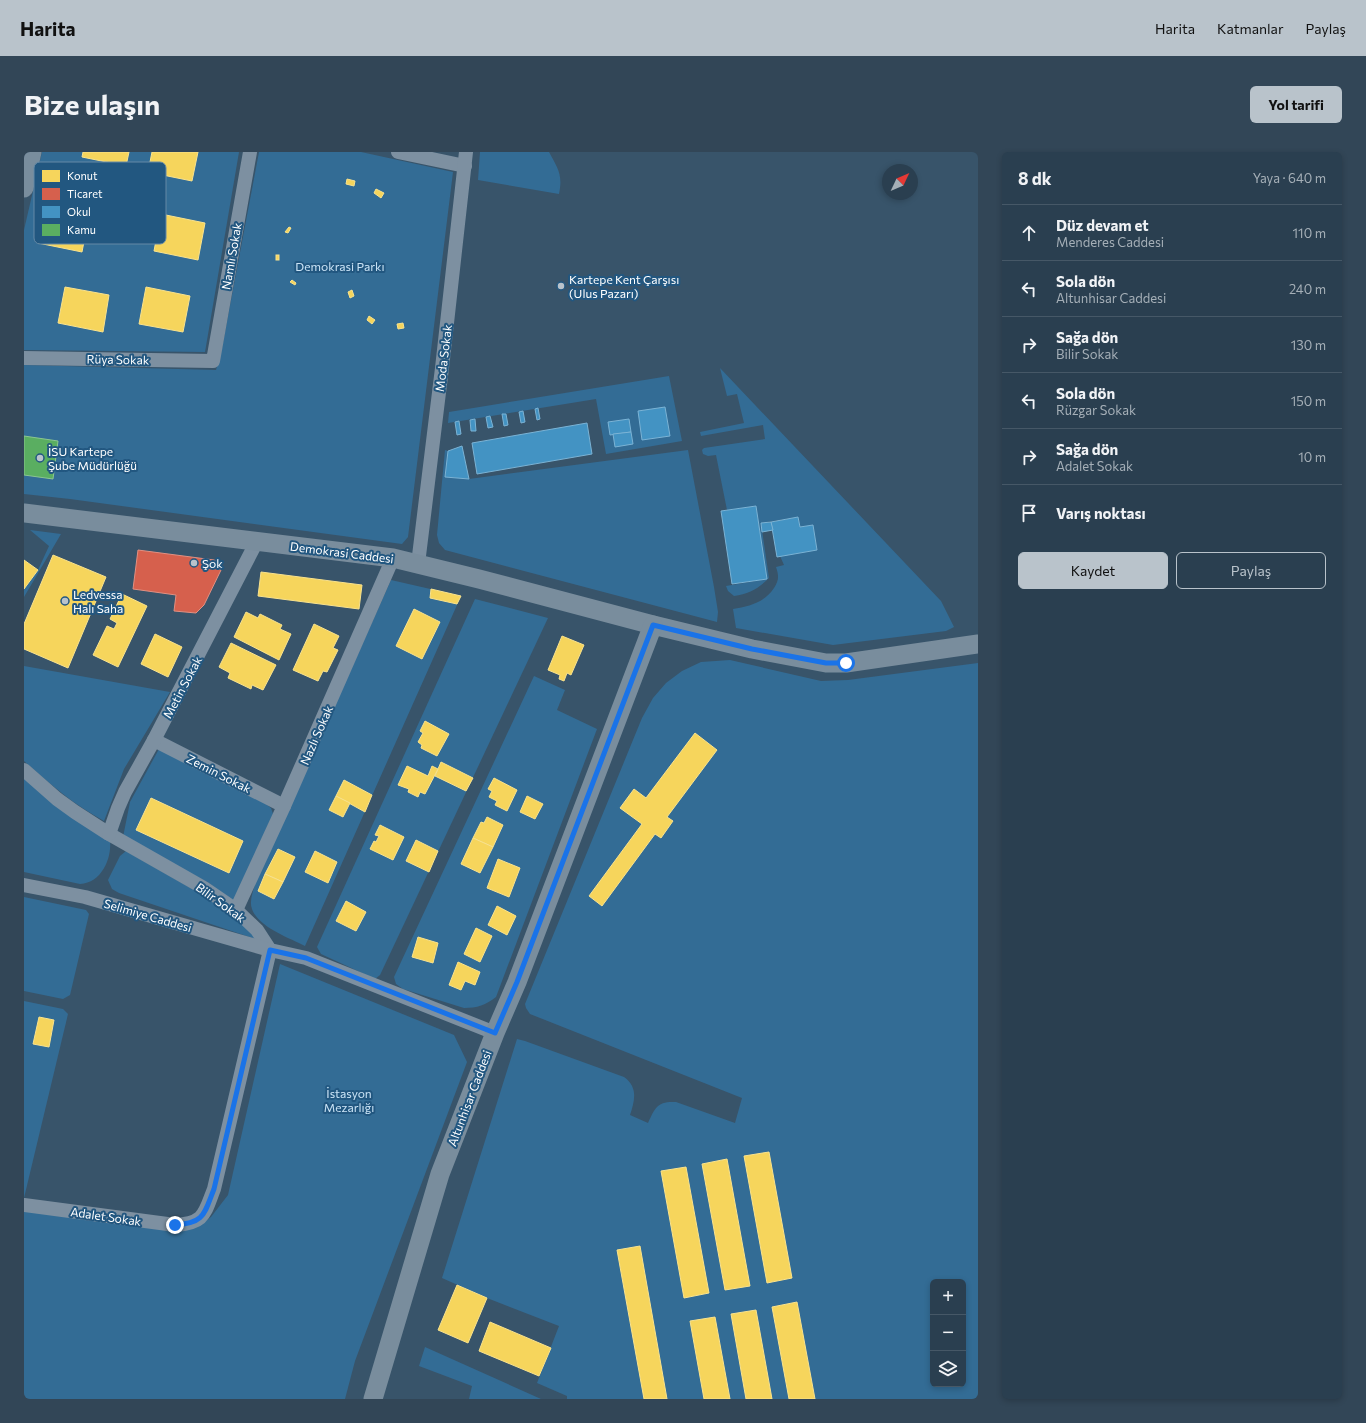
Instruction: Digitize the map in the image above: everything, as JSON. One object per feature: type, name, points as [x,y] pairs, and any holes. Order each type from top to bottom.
[{"type":"main road","points":[[24,188],[29,159]]},
{"type":"main road","name":"Demokrasi Caddesi","points":[[24,513],[393,558],[653,625],[752,649],[826,663],[846,663],[978,644]]},
{"type":"main road","name":"Altunhisar Caddesi","points":[[373,1399],[440,1174],[495,1033],[517,982],[653,625]]},
{"type":"street","name":"Namlı Sokak","points":[[213,361],[250,152]]},
{"type":"street","points":[[398,152],[465,159]]},
{"type":"street","name":"Moda Sokak","points":[[418,564],[465,159]]},
{"type":"street","name":"Rüya Sokak","points":[[24,358],[213,361]]},
{"type":"street","name":"Metin Sokak","points":[[109,834],[125,792],[154,740],[257,541]]},
{"type":"street","name":"Nazlı Sokak","points":[[236,910],[284,806],[393,558]]},
{"type":"street","name":"Zemin Sokak","points":[[154,740],[284,806]]},
{"type":"street","name":"Bilir Sokak","points":[[24,770],[57,799],[109,834],[204,888],[236,910],[257,930],[270,950]]},
{"type":"street","name":"Selimiye Caddesi","points":[[24,884],[85,897],[270,950]]},
{"type":"street","points":[[270,950],[306,958],[495,1033]]},
{"type":"street","name":"Adalet Sokak","points":[[24,1205],[175,1225],[189,1224],[200,1219],[214,1189],[270,950]]},
{"type":"green space","points":[[42,152],[239,152],[205,352],[24,350],[24,230],[34,187],[34,244],[166,244],[166,162],[40,162]]},
{"type":"green space","name":"Demokrasi Parkı","points":[[259,152],[361,152],[453,172],[408,537],[402,544],[24,494],[24,365],[216,370],[222,348]]},
{"type":"green space","points":[[480,152],[549,152],[560,176],[559,194],[478,180]]},
{"type":"green space","points":[[720,368],[941,601],[954,627],[946,631],[833,645],[736,628],[733,609],[756,603],[770,593],[778,580],[776,567],[784,565],[780,556],[817,550],[813,525],[800,527],[798,517],[761,523],[769,578],[757,588],[744,594],[734,596],[728,591],[726,586],[767,579],[756,506],[727,510],[716,455],[708,456],[703,454],[702,450],[704,448],[765,439],[763,425],[701,436],[700,432],[744,423],[737,394],[727,396]]},
{"type":"green space","points":[[669,376],[682,441],[606,454],[596,399],[448,423],[449,412]]},
{"type":"green space","points":[[445,450],[448,451],[445,477],[469,479],[688,450],[714,587],[718,612],[717,622],[445,550],[439,543],[437,535]]},
{"type":"green space","points":[[30,530],[61,534],[24,597],[24,589],[38,570],[49,546]]},
{"type":"green space","points":[[391,580],[461,596],[305,946],[267,927],[255,915],[252,909],[252,896],[255,884]]},
{"type":"green space","points":[[475,599],[548,618],[380,975],[375,979],[321,954],[317,947]]},
{"type":"green space","points":[[730,660],[821,681],[848,680],[978,663],[978,1399],[567,1399],[567,1396],[537,1383],[559,1326],[487,1298],[442,1278],[517,1039],[624,1077],[632,1085],[634,1094],[630,1115],[648,1123],[658,1106],[665,1103],[676,1102],[735,1123],[742,1098],[530,1014],[525,1004],[642,718],[653,698],[666,683],[682,671],[701,662]]},
{"type":"green space","points":[[24,666],[170,692],[124,769],[104,821],[62,794],[24,761]]},
{"type":"green space","points":[[534,676],[565,690],[557,710],[597,729],[496,997],[481,1006],[464,1008],[403,989],[396,984],[394,977]]},
{"type":"green space","points":[[159,749],[258,798],[271,808],[273,814],[233,902],[209,883],[123,837],[130,802]]},
{"type":"green space","points":[[24,776],[110,840],[107,862],[104,869],[94,879],[87,883],[80,884],[24,872]]},
{"type":"green space","points":[[126,851],[217,903],[237,918],[258,940],[119,893],[112,889],[108,880],[120,856]]},
{"type":"green space","points":[[24,897],[86,910],[89,914],[70,995],[63,999],[24,991]]},
{"type":"green space","name":"İstasyon Mezarlığı","points":[[280,964],[454,1035],[467,1062],[355,1361],[345,1399],[24,1399],[24,1209],[199,1226],[211,1217],[228,1195]]},
{"type":"green space","points":[[24,1001],[63,1009],[68,1014],[24,1198]]},
{"type":"green space","points":[[425,1347],[541,1399],[469,1399],[472,1386],[419,1366]]},
{"type":"building: Konut","points":[[83,152],[129,152],[127,162],[106,162],[82,157]]},
{"type":"building: Konut","points":[[152,152],[198,152],[192,181],[166,176],[166,162],[150,162]]},
{"type":"building: Konut","points":[[347,179],[355,181],[354,186],[346,184]]},
{"type":"building: Konut","points":[[376,189],[384,193],[381,198],[374,193]]},
{"type":"building: Konut","points":[[166,215],[205,223],[198,260],[154,251],[155,244],[166,244]]},
{"type":"building: Konut","points":[[289,227],[291,228],[288,233],[285,232]]},
{"type":"building: Konut","points":[[43,244],[84,244],[82,252]]},
{"type":"building: Konut","points":[[276,255],[279,255],[279,260],[276,260]]},
{"type":"building: Konut","points":[[292,280],[296,283],[295,285],[290,282]]},
{"type":"building: Konut","points":[[65,287],[109,295],[103,332],[58,323]]},
{"type":"building: Konut","points":[[146,287],[190,296],[183,332],[139,324]]},
{"type":"building: Konut","points":[[352,290],[354,296],[350,298],[348,292]]},
{"type":"building: Konut","points":[[369,316],[375,320],[372,324],[367,320]]},
{"type":"building: Konut","points":[[403,323],[404,328],[398,329],[397,324]]},
{"type":"building: Konut","name":"Ledvessa Halı Saha","points":[[53,555],[106,577],[68,668],[24,649],[24,624]]},
{"type":"building: Konut","points":[[24,560],[38,570],[24,589]]},
{"type":"building: Konut","points":[[261,572],[362,585],[359,609],[258,596]]},
{"type":"building: Konut","points":[[431,589],[461,596],[457,604],[430,598]]},
{"type":"building: Konut","points":[[122,594],[147,606],[118,667],[93,655],[107,626],[114,629],[117,623],[110,619]]},
{"type":"building: Konut","points":[[414,609],[440,622],[422,659],[396,646]]},
{"type":"building: Konut","points":[[246,612],[258,618],[260,614],[282,625],[280,629],[291,634],[279,660],[234,637]]},
{"type":"building: Konut","points":[[314,624],[339,636],[333,648],[338,650],[327,672],[323,671],[318,681],[293,670]]},
{"type":"building: Konut","points":[[155,634],[182,647],[168,677],[141,664]]},
{"type":"building: Konut","points":[[562,636],[584,645],[571,675],[567,673],[564,681],[559,679],[560,675],[548,670]]},
{"type":"building: Konut","points":[[231,643],[276,665],[263,690],[252,685],[251,689],[228,678],[230,673],[219,667]]},
{"type":"building: Konut","points":[[425,721],[449,734],[437,756],[421,748],[422,745],[418,742],[423,733],[420,731]]},
{"type":"building: Konut","points":[[695,733],[717,750],[667,817],[673,821],[661,838],[655,834],[602,906],[589,896],[642,824],[620,808],[634,789],[646,798]]},
{"type":"building: Konut","points":[[441,762],[473,778],[466,791],[435,776]]},
{"type":"building: Konut","points":[[407,766],[428,776],[432,766],[438,769],[425,794],[420,792],[418,797],[408,792],[409,789],[398,785]]},
{"type":"building: Konut","points":[[494,778],[517,790],[507,811],[495,805],[497,801],[489,797],[492,791],[488,789]]},
{"type":"building: Konut","points":[[344,780],[372,795],[365,812],[336,796]]},
{"type":"building: Konut","points":[[336,796],[350,803],[343,817],[329,810]]},
{"type":"building: Konut","points":[[527,796],[543,804],[535,819],[520,812]]},
{"type":"building: Konut","points":[[151,798],[243,841],[229,873],[136,830]]},
{"type":"building: Konut","points":[[487,817],[503,825],[493,847],[473,838],[481,822],[484,823]]},
{"type":"building: Konut","points":[[380,825],[404,837],[393,860],[370,849],[374,841],[376,842],[379,836],[375,835]]},
{"type":"building: Konut","points":[[473,838],[493,847],[480,873],[461,864]]},
{"type":"building: Konut","points":[[416,840],[438,851],[429,872],[406,861]]},
{"type":"building: Konut","points":[[278,849],[295,857],[283,882],[265,874]]},
{"type":"building: Konut","points":[[315,851],[337,862],[328,883],[305,872]]},
{"type":"building: Konut","points":[[498,859],[520,868],[509,897],[487,888]]},
{"type":"building: Konut","points":[[265,874],[283,882],[274,899],[258,891]]},
{"type":"building: Konut","points":[[346,901],[366,912],[356,931],[336,921]]},
{"type":"building: Konut","points":[[497,906],[516,916],[507,935],[488,925]]},
{"type":"building: Konut","points":[[476,928],[492,936],[480,962],[464,954]]},
{"type":"building: Konut","points":[[418,937],[438,943],[433,963],[412,957]]},
{"type":"building: Konut","points":[[458,962],[480,972],[475,985],[465,981],[461,990],[449,985]]},
{"type":"building: Konut","points":[[39,1017],[54,1020],[49,1047],[33,1044]]},
{"type":"building: Konut","points":[[769,1152],[792,1278],[767,1283],[744,1156]]},
{"type":"building: Konut","points":[[727,1159],[750,1286],[725,1290],[702,1164]]},
{"type":"building: Konut","points":[[686,1167],[709,1293],[684,1298],[661,1171]]},
{"type":"building: Konut","points":[[640,1246],[667,1399],[644,1399],[617,1250]]},
{"type":"building: Konut","points":[[457,1285],[487,1298],[468,1343],[438,1330]]},
{"type":"building: Konut","points":[[797,1302],[815,1399],[789,1399],[772,1307]]},
{"type":"building: Konut","points":[[756,1310],[772,1399],[746,1399],[731,1314]]},
{"type":"building: Konut","points":[[715,1317],[730,1399],[704,1399],[690,1321]]},
{"type":"building: Konut","points":[[490,1322],[551,1348],[539,1376],[479,1351]]},
{"type":"building: Ticaret","points":[[138,550],[214,560],[218,562],[221,570],[204,605],[196,613],[174,611],[176,595],[133,589]]},
{"type":"building: Okul","points":[[665,407],[670,436],[642,440],[638,411]]},
{"type":"building: Okul","points":[[538,408],[540,419],[537,420],[535,409]]},
{"type":"building: Okul","points":[[523,411],[525,422],[521,423],[519,412]]},
{"type":"building: Okul","points":[[502,414],[506,414],[508,425],[504,426]]},
{"type":"building: Okul","points":[[490,416],[493,427],[488,428],[486,417]]},
{"type":"building: Okul","points":[[475,419],[476,431],[471,431],[470,420]]},
{"type":"building: Okul","points":[[629,419],[631,432],[610,435],[608,422]]},
{"type":"building: Okul","points":[[459,421],[461,434],[457,435],[455,422]]},
{"type":"building: Okul","points":[[587,423],[592,454],[477,474],[472,443]]},
{"type":"building: Okul","points":[[631,432],[633,444],[615,447],[613,434]]},
{"type":"building: Okul","points":[[462,446],[469,479],[445,477],[448,451]]},
{"type":"building: Okul","points":[[756,506],[767,579],[732,584],[721,511]]},
{"type":"building: Okul","points":[[798,517],[800,527],[813,525],[817,550],[777,557],[771,522]]},
{"type":"building: Okul","points":[[771,522],[773,530],[762,532],[761,523]]},
{"type":"building: Kamu","name":"İSU Kartepe Şube Müdürlüğü","points":[[24,436],[58,441],[53,479],[24,475]]},
{"type":"place","name":"Kartepe Kent Çarşısı (Ulus Pazarı)","points":[[561,286]]},
{"type":"place","name":"İSU Kartepe Şube Müdürlüğü","points":[[40,458]]},
{"type":"place","name":"Şok","points":[[194,563]]},
{"type":"place","name":"Ledvessa Halı Saha","points":[[65,601]]},
{"type":"route","points":[[175,1225],[189,1224],[200,1219],[214,1189],[270,950],[306,958],[495,1033],[517,982],[653,625],[752,649],[826,663],[846,663]]}]
